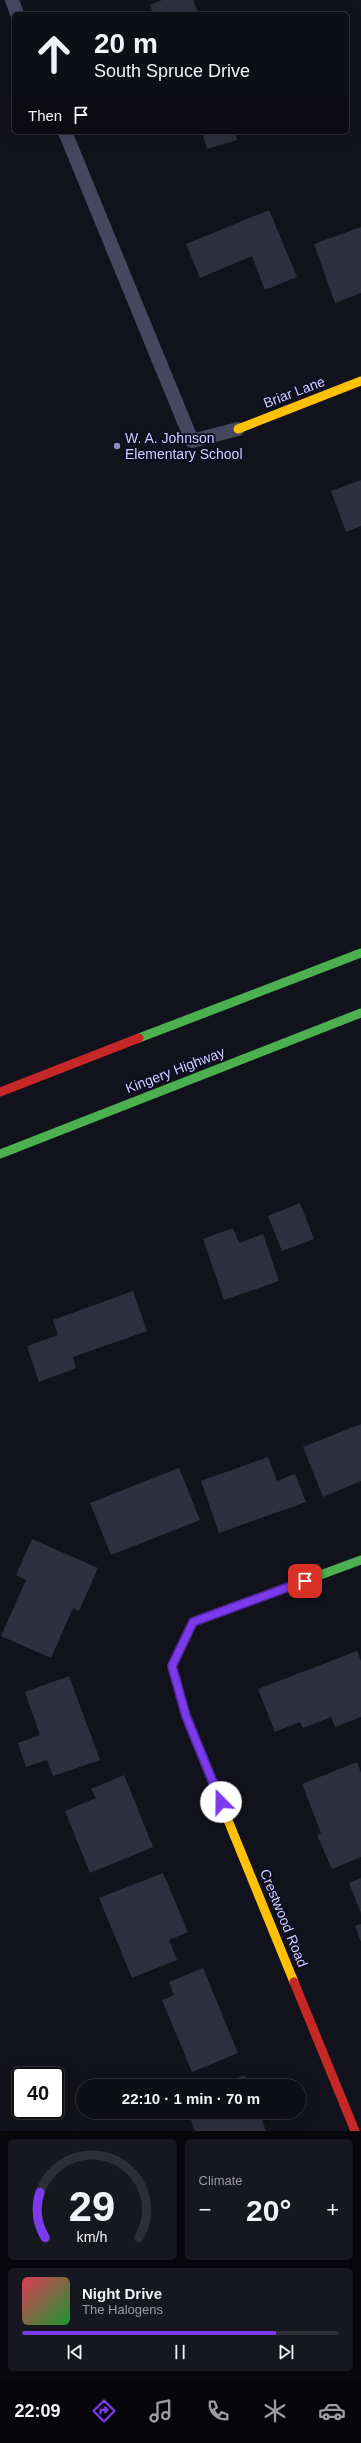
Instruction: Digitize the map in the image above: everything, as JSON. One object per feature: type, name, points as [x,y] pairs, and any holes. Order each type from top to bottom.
[{"type":"main road","name":"Briar Lane","points":[[238,429],[361,381]]},
{"type":"main road","points":[[0,1092],[361,953]]},
{"type":"main road","name":"Kingery Highway","points":[[0,1154],[361,1013]]},
{"type":"main road","name":"Crestwood Road","points":[[355,2131],[186,1716],[172,1666],[193,1622],[361,1560]]},
{"type":"lane","points":[[12,0],[16,12]]},
{"type":"lane","points":[[66,134],[192,441],[238,429]]},
{"type":"building","points":[[162,0],[193,0],[198,12],[152,12],[150,5]]},
{"type":"building","points":[[203,134],[236,134],[237,140],[207,149]]},
{"type":"building","points":[[269,210],[297,277],[265,290],[252,256],[200,278],[186,244]]},
{"type":"building","points":[[361,227],[361,293],[335,303],[314,244]]},
{"type":"building","points":[[361,480],[361,526],[346,532],[331,491]]},
{"type":"building","points":[[300,1203],[314,1239],[282,1251],[268,1216]]},
{"type":"building","points":[[233,1228],[239,1243],[263,1234],[279,1281],[224,1300],[203,1239]]},
{"type":"building","points":[[133,1291],[147,1331],[73,1357],[76,1368],[39,1382],[27,1346],[58,1335],[53,1320]]},
{"type":"building","points":[[361,1424],[361,1481],[323,1497],[303,1447]]},
{"type":"building","points":[[268,1457],[277,1481],[295,1474],[306,1502],[219,1533],[201,1481]]},
{"type":"building","points":[[179,1468],[200,1520],[111,1555],[90,1503]]},
{"type":"building","points":[[32,1539],[98,1568],[79,1611],[73,1608],[51,1658],[1,1636],[26,1580],[16,1575]]},
{"type":"building","points":[[357,1651],[361,1661],[361,1717],[335,1727],[331,1717],[303,1728],[300,1722],[275,1732],[258,1689]]},
{"type":"building","points":[[69,1676],[100,1760],[53,1776],[47,1760],[26,1767],[18,1743],[40,1735],[25,1692]]},
{"type":"building","points":[[357,1762],[361,1773],[361,1857],[332,1869],[317,1835],[321,1833],[302,1784]]},
{"type":"building","points":[[124,1775],[153,1847],[90,1873],[65,1811],[96,1798],[91,1789]]},
{"type":"building","points":[[163,1873],[188,1932],[169,1940],[177,1960],[132,1978],[99,1898]]},
{"type":"building","points":[[361,1878],[361,1913],[349,1883]]},
{"type":"building","points":[[361,1924],[361,1942],[355,1926]]},
{"type":"building","points":[[203,1968],[238,2053],[192,2072],[162,2000],[174,1995],[169,1982]]},
{"type":"building","points":[[245,2075],[246,2079],[234,2079]]},
{"type":"building","points":[[191,2119],[262,2119],[266,2131],[195,2131]]},
{"type":"traffic: fast","points":[[139,1038],[361,953]]},
{"type":"traffic: fast","points":[[0,1154],[361,1013]]},
{"type":"traffic: fast","points":[[223,1808],[186,1716],[172,1666],[193,1622],[361,1560]]},
{"type":"traffic: slow","points":[[238,429],[361,381]]},
{"type":"traffic: slow","points":[[223,1808],[294,1982]]},
{"type":"traffic: jam","points":[[0,1092],[139,1038]]},
{"type":"traffic: jam","points":[[294,1982],[355,2131]]},
{"type":"place","name":"W. A. Johnson Elementary School","points":[[117,446]]},
{"type":"route","points":[[221,1802],[186,1716],[172,1666],[193,1622],[305,1581]]}]
